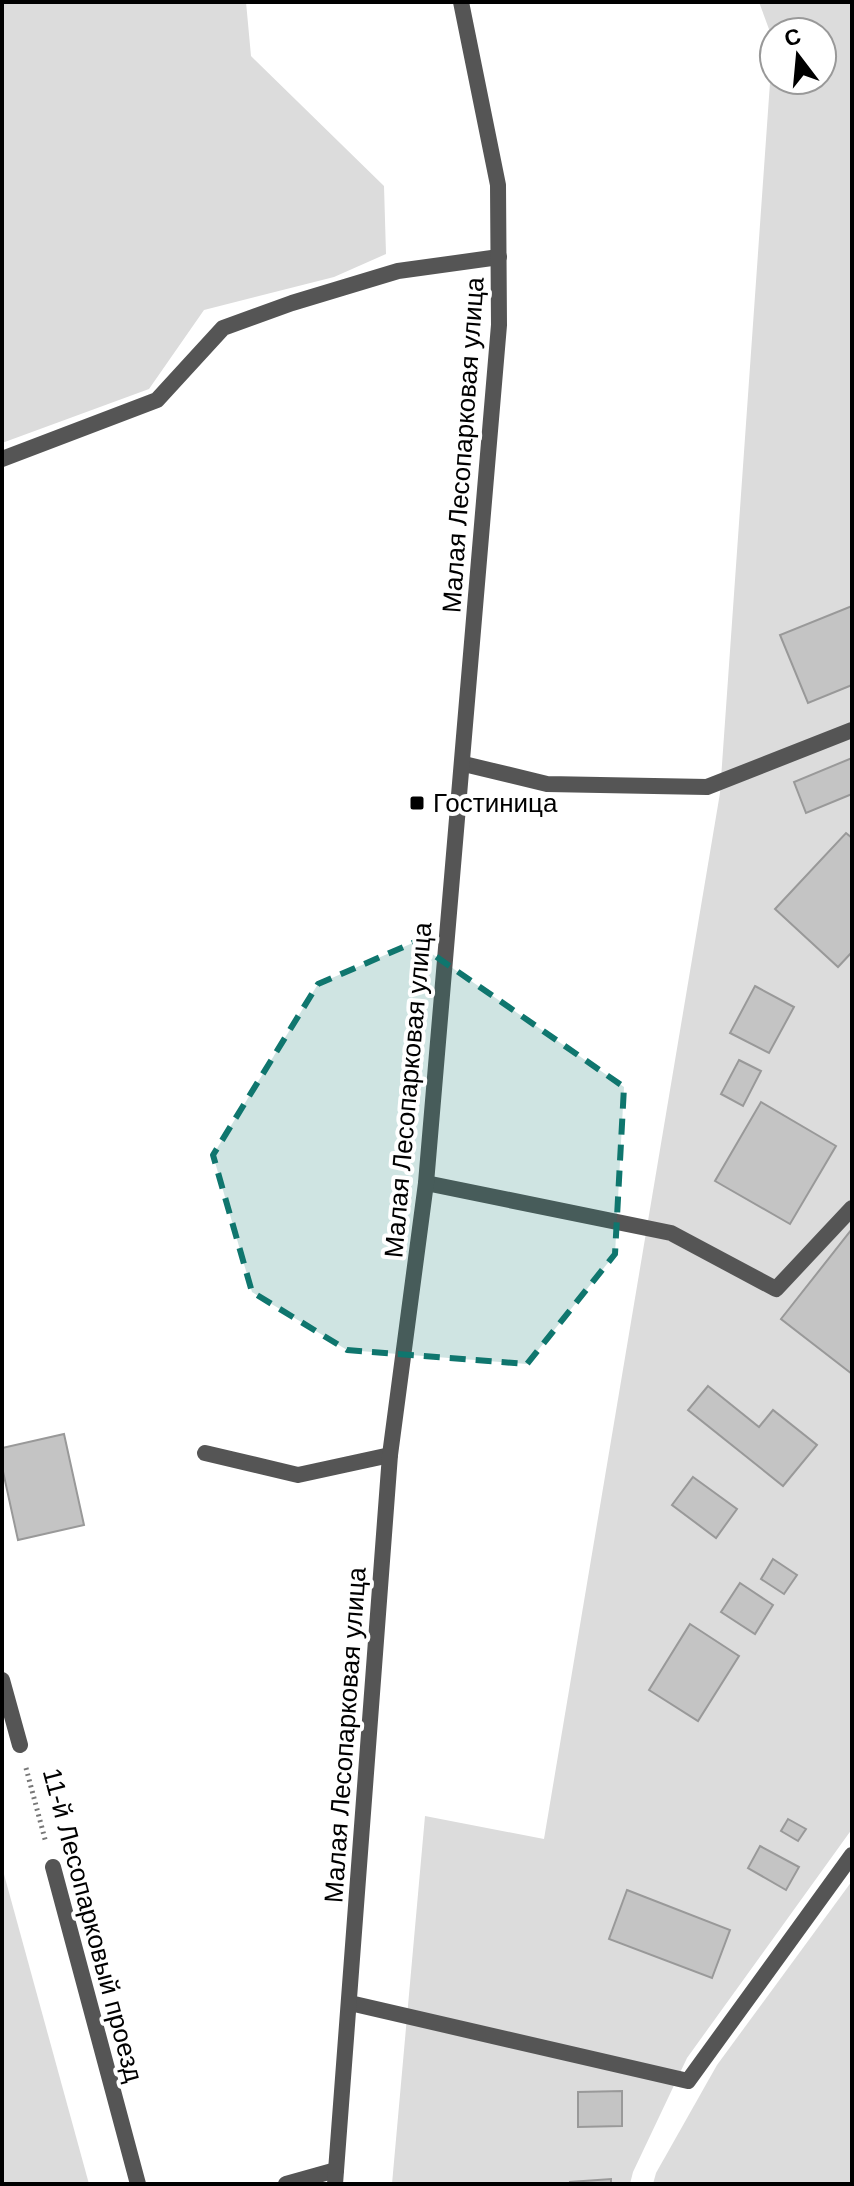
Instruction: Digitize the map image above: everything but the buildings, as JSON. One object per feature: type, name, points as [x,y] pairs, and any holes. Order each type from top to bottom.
[{"type":"street","name":"Малая Лесопарковая улица","points":[[336,2177],[390,1455],[426,1183],[499,325],[498,185],[461,2]]},
{"type":"street","points":[[2,459],[157,400],[223,328],[292,303],[398,271],[499,257]]},
{"type":"street","points":[[464,764],[547,784],[707,787],[852,730]]},
{"type":"street","points":[[426,1183],[671,1233],[776,1289],[852,1208]]},
{"type":"street","points":[[205,1453],[298,1475],[390,1455]]},
{"type":"street","name":"11-й Лесопарковый проезд","points":[[2,1680],[20,1745]]},
{"type":"street","points":[[350,2003],[688,2081],[852,1855]]},
{"type":"street","name":"11-й Лесопарковый проезд","points":[[53,1867],[138,2184]]},
{"type":"street","points":[[286,2184],[336,2177]]},
{"type":"path","name":"11-й Лесопарковый проезд","points":[[20,1745],[53,1867]]},
{"type":"highlighted area","points":[[415,942],[624,1087],[615,1254],[527,1364],[347,1350],[252,1292],[213,1155],[318,984]]},
{"type":"shaded area","points":[[2,2],[246,2],[251,56],[384,186],[386,254],[334,277],[204,310],[149,389],[2,443]]},
{"type":"shaded area","points":[[759,2],[852,2],[852,1829],[687,2058],[630,2184],[392,2184],[425,1816],[544,1839],[720,793],[769,96],[838,96],[838,16],[764,16]]},
{"type":"shaded area","points":[[2,1867],[89,2184],[2,2184]]},
{"type":"shaded area","points":[[852,1881],[852,2184],[653,2184],[656,2173],[717,2065]]},
{"type":"place","name":"Гостиница","points":[[417,803]]}]
